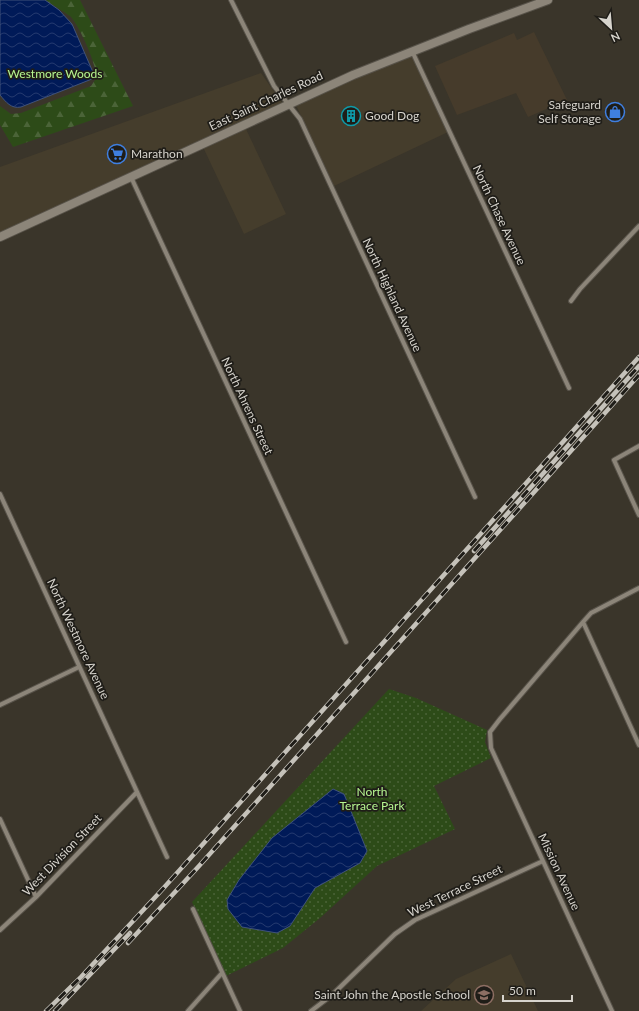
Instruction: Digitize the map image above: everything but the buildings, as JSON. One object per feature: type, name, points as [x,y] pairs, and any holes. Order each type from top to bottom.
[{"type":"main road","name":"East Saint Charles Road","points":[[0,237],[288,103],[412,51],[548,0]]},
{"type":"street","name":"North Highland Avenue","points":[[231,0],[274,86],[300,119],[475,496]]},
{"type":"street","name":"North Chase Avenue","points":[[412,51],[568,388]]},
{"type":"street","name":"North Ahrens Street","points":[[131,177],[346,642]]},
{"type":"street","points":[[572,301],[580,290],[639,226]]},
{"type":"street","points":[[639,446],[614,460],[639,515]]},
{"type":"street","name":"North Westmore Avenue","points":[[0,494],[168,857]]},
{"type":"street","points":[[639,588],[591,613],[582,622],[639,745]]},
{"type":"street","name":"Mission Avenue","points":[[582,622],[500,719],[490,732],[490,740],[491,748],[612,1011]]},
{"type":"street","points":[[0,705],[79,667]]},
{"type":"street","name":"West Division Street","points":[[0,930],[36,897],[137,792]]},
{"type":"street","points":[[0,819],[36,897]]},
{"type":"street","name":"West Terrace Street","points":[[311,1011],[332,995],[395,934],[415,920],[543,861]]},
{"type":"street","points":[[193,909],[240,1011]]},
{"type":"street","points":[[188,1011],[222,974]]},
{"type":"shaded area","points":[[534,32],[567,100],[528,117],[516,93],[457,115],[435,66],[514,33],[517,40]]},
{"type":"shaded area","points":[[411,54],[448,132],[334,186],[295,103]]},
{"type":"shaded area","points":[[261,73],[282,103],[0,234],[0,167]]},
{"type":"shaded area","points":[[245,127],[286,214],[244,234],[203,147]]},
{"type":"shaded area","name":"Saint John the Apostle School","points":[[511,954],[538,1011],[421,1011],[456,979]]},
{"type":"green space","points":[[45,0],[80,0],[133,106],[13,147],[0,125],[0,106],[11,114],[21,113],[91,86],[97,77],[87,46],[71,17]]},
{"type":"green space","name":"North Terrace Park","points":[[389,689],[416,698],[487,730],[485,742],[491,758],[434,786],[455,829],[377,866],[320,918],[283,948],[226,976],[192,902]]},
{"type":"water","points":[[0,0],[45,0],[59,10],[72,24],[92,70],[97,77],[21,107],[14,107],[9,104],[0,95]]},
{"type":"water","points":[[333,789],[344,794],[367,851],[360,863],[315,888],[290,926],[277,933],[242,927],[228,909],[227,900],[239,880],[272,838]]},
{"type":"railway","points":[[46,1011],[81,977],[160,892],[639,357]]},
{"type":"railway","points":[[474,551],[639,366]]},
{"type":"railway","points":[[128,943],[199,866],[639,375]]},
{"type":"railway","points":[[55,1011],[130,933]]},
{"type":"place","name":"Safeguard Self Storage","points":[[615,112]]},
{"type":"place","name":"Good Dog","points":[[351,116]]},
{"type":"place","name":"Marathon","points":[[117,154]]},
{"type":"place","name":"Saint John the Apostle School","points":[[484,995]]},
{"type":"park label","name":"Westmore Woods","points":[[55,74]]}]
